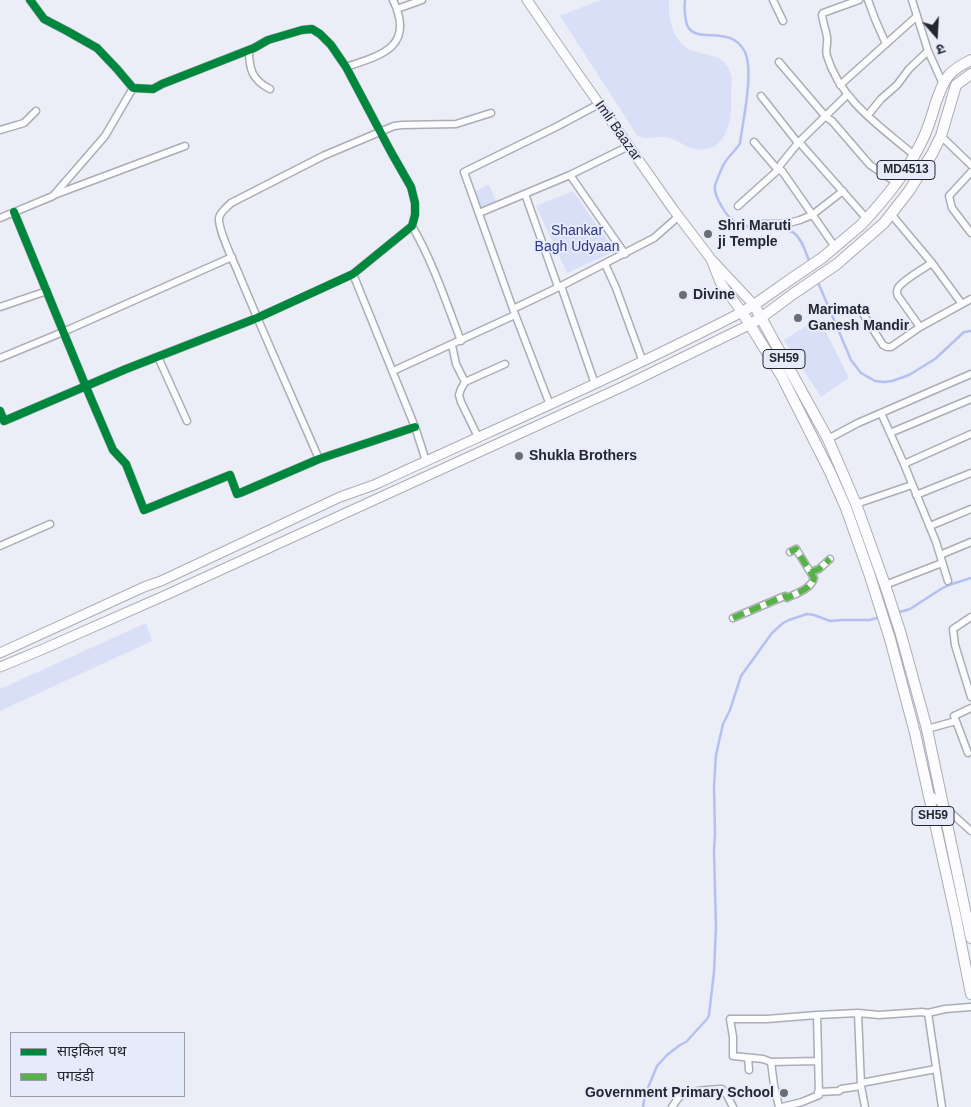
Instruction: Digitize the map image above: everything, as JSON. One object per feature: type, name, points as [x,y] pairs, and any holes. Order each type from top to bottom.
[{"type":"main road","name":"Imli Baazar","points":[[527,0],[599,104],[712,259]]},
{"type":"main road","name":"MD4513","points":[[754,305],[836,247],[867,219],[883,201],[903,175],[921,144],[943,84],[950,73],[971,60]]},
{"type":"main road","name":"MD4513","points":[[762,317],[837,264],[884,223],[913,184],[932,154],[941,136],[956,85],[971,74]]},
{"type":"main road","points":[[0,653],[340,497],[374,485],[550,405],[643,362],[754,305],[712,259]]},
{"type":"main road","points":[[712,259],[720,282],[742,312]]},
{"type":"main road","name":"SH59","points":[[754,305],[828,439],[856,504],[900,631],[927,729],[971,938]]},
{"type":"main road","name":"SH59","points":[[742,312],[781,375],[830,472],[846,508],[880,606],[915,733],[971,994]]},
{"type":"main road","points":[[0,668],[166,595],[624,386],[762,317]]},
{"type":"street","points":[[0,411],[2,422],[126,369],[257,318],[353,274],[412,226],[415,215],[415,203],[411,187],[380,133],[346,67],[331,45],[312,29],[268,40],[249,50],[153,89],[133,88],[97,48],[44,19],[30,0]]},
{"type":"street","points":[[346,67],[375,58],[388,50],[396,42],[400,34],[400,20],[398,9],[393,0]]},
{"type":"street","points":[[398,9],[422,0]]},
{"type":"street","points":[[773,0],[783,21]]},
{"type":"street","points":[[858,0],[823,13],[828,58],[840,85],[847,95],[914,155]]},
{"type":"street","points":[[868,0],[886,44]]},
{"type":"street","points":[[912,0],[928,51],[943,84]]},
{"type":"street","points":[[840,85],[916,17]]},
{"type":"street","points":[[249,50],[249,65],[256,78],[270,89]]},
{"type":"street","points":[[868,115],[909,69],[928,51]]},
{"type":"street","points":[[779,62],[870,165],[897,183]]},
{"type":"street","points":[[53,196],[105,136],[133,88]]},
{"type":"street","points":[[738,206],[778,170],[799,142],[847,95]]},
{"type":"street","points":[[761,96],[867,219]]},
{"type":"street","points":[[550,405],[514,312],[464,172],[556,128],[599,104]]},
{"type":"street","points":[[0,130],[24,123],[36,111]]},
{"type":"street","points":[[319,458],[257,318],[220,228],[219,218],[221,212],[231,203],[323,156],[394,126],[402,124],[456,124],[491,113]]},
{"type":"street","points":[[941,136],[971,165]]},
{"type":"street","points":[[754,142],[778,170],[782,171],[836,247]]},
{"type":"street","points":[[0,218],[185,146]]},
{"type":"street","points":[[479,213],[570,175],[629,146]]},
{"type":"street","points":[[971,172],[949,196],[952,208],[971,233]]},
{"type":"street","points":[[570,175],[625,254]]},
{"type":"street","points":[[757,224],[785,224],[800,220],[812,215],[843,191]]},
{"type":"street","points":[[525,194],[595,384]]},
{"type":"street","points":[[14,212],[113,450],[126,464],[144,510],[230,475],[237,494],[319,458],[415,427]]},
{"type":"street","points":[[891,214],[932,263],[962,304]]},
{"type":"street","points":[[392,371],[461,341],[625,254],[654,238],[679,216]]},
{"type":"street","points":[[412,226],[420,239],[461,341]]},
{"type":"street","points":[[0,358],[64,332],[232,257]]},
{"type":"street","points":[[920,327],[897,292],[898,288],[904,283],[932,263]]},
{"type":"street","points":[[605,264],[616,288],[643,362]]},
{"type":"street","points":[[353,274],[415,427],[426,461]]},
{"type":"street","points":[[0,308],[47,291]]},
{"type":"street","points":[[860,309],[886,347],[891,346],[920,327],[971,299]]},
{"type":"street","points":[[452,345],[456,364],[465,382]]},
{"type":"street","points":[[158,357],[187,421]]},
{"type":"street","points":[[478,437],[459,394],[465,382],[504,364]]},
{"type":"street","points":[[828,439],[881,413],[971,374]]},
{"type":"street","points":[[890,433],[971,400]]},
{"type":"street","points":[[881,413],[930,526],[948,581]]},
{"type":"street","points":[[904,464],[971,434]]},
{"type":"street","points":[[916,495],[971,473]]},
{"type":"street","points":[[856,504],[912,485]]},
{"type":"street","points":[[930,526],[971,509]]},
{"type":"street","points":[[0,546],[50,524]]},
{"type":"street","points":[[940,555],[971,542]]},
{"type":"street","points":[[733,618],[785,596],[787,598],[804,590],[813,582],[814,578],[811,572],[796,549],[790,552]]},
{"type":"street","points":[[811,572],[819,569],[830,559]]},
{"type":"street","points":[[884,585],[942,563]]},
{"type":"street","points":[[971,617],[953,629],[955,645],[968,675],[971,697]]},
{"type":"street","points":[[968,753],[954,716],[971,708]]},
{"type":"street","points":[[927,729],[956,722]]},
{"type":"street","points":[[928,792],[971,831]]},
{"type":"street","points":[[818,1061],[772,1062],[763,1059],[733,1056],[733,1037],[730,1019],[767,1019],[858,1013],[879,1015],[928,1013],[945,1009],[971,1007]]},
{"type":"street","points":[[858,1013],[861,1085],[865,1107]]},
{"type":"street","points":[[928,1013],[942,1107]]},
{"type":"street","points":[[772,1062],[774,1085],[780,1107],[802,1102],[819,1095],[817,1015]]},
{"type":"street","points":[[748,1058],[749,1070]]},
{"type":"street","points":[[818,1092],[839,1091],[936,1068]]},
{"type":"street","points":[[672,1107],[681,1096],[722,1089],[732,1107]]},
{"type":"green space","points":[[600,0],[669,0],[671,23],[681,43],[687,48],[716,57],[724,62],[730,71],[732,79],[731,115],[725,133],[716,145],[697,150],[667,137],[647,138],[637,135],[560,16]]},
{"type":"green space","points":[[489,185],[496,201],[480,209],[475,191]]},
{"type":"green space","name":"Shankar Bagh Udyaan","points":[[573,191],[615,251],[567,273],[536,206]]},
{"type":"green space","points":[[819,318],[849,378],[821,397],[784,340]]},
{"type":"green space","points":[[146,623],[152,641],[0,711],[0,689]]},
{"type":"waterway","points":[[685,0],[686,21],[688,27],[693,32],[732,39],[745,52],[747,60],[747,96],[740,143],[726,161],[718,178],[715,186],[718,200],[728,216],[735,222],[749,227],[774,228],[794,233],[802,243],[810,263]]},
{"type":"waterway","points":[[817,280],[851,360],[861,373],[875,381],[892,381],[909,375],[935,359],[964,332],[971,331]]},
{"type":"waterway","points":[[896,613],[910,609],[949,585],[971,578]]},
{"type":"waterway","points":[[643,1107],[645,1095],[657,1066],[667,1055],[686,1042],[709,1015],[714,972],[716,927],[714,851],[716,755],[723,724],[730,710],[741,676],[772,633],[789,620],[807,614],[830,621],[869,620],[881,617]]},
{"type":"marked path","points":[[733,618],[785,596],[787,598],[810,585],[814,578],[796,549],[790,552]]},
{"type":"marked path","points":[[811,572],[819,569],[830,559]]},
{"type":"cycle path","points":[[0,411],[4,421],[126,369],[257,318],[353,274],[412,226],[415,215],[415,203],[411,187],[346,67],[331,45],[312,29],[268,40],[254,48],[153,89],[133,88],[97,48],[44,19],[30,0]]},
{"type":"cycle path","points":[[14,212],[113,450],[126,464],[144,510],[230,475],[237,494],[319,459],[415,427]]},
{"type":"place","name":"Shri Maruti ji Temple","points":[[708,234]]},
{"type":"place","name":"Divine","points":[[683,295]]},
{"type":"place","name":"Marimata Ganesh Mandir","points":[[798,318]]},
{"type":"place","name":"Shukla Brothers","points":[[519,456]]},
{"type":"place","name":"Government Primary School","points":[[784,1093]]}]
